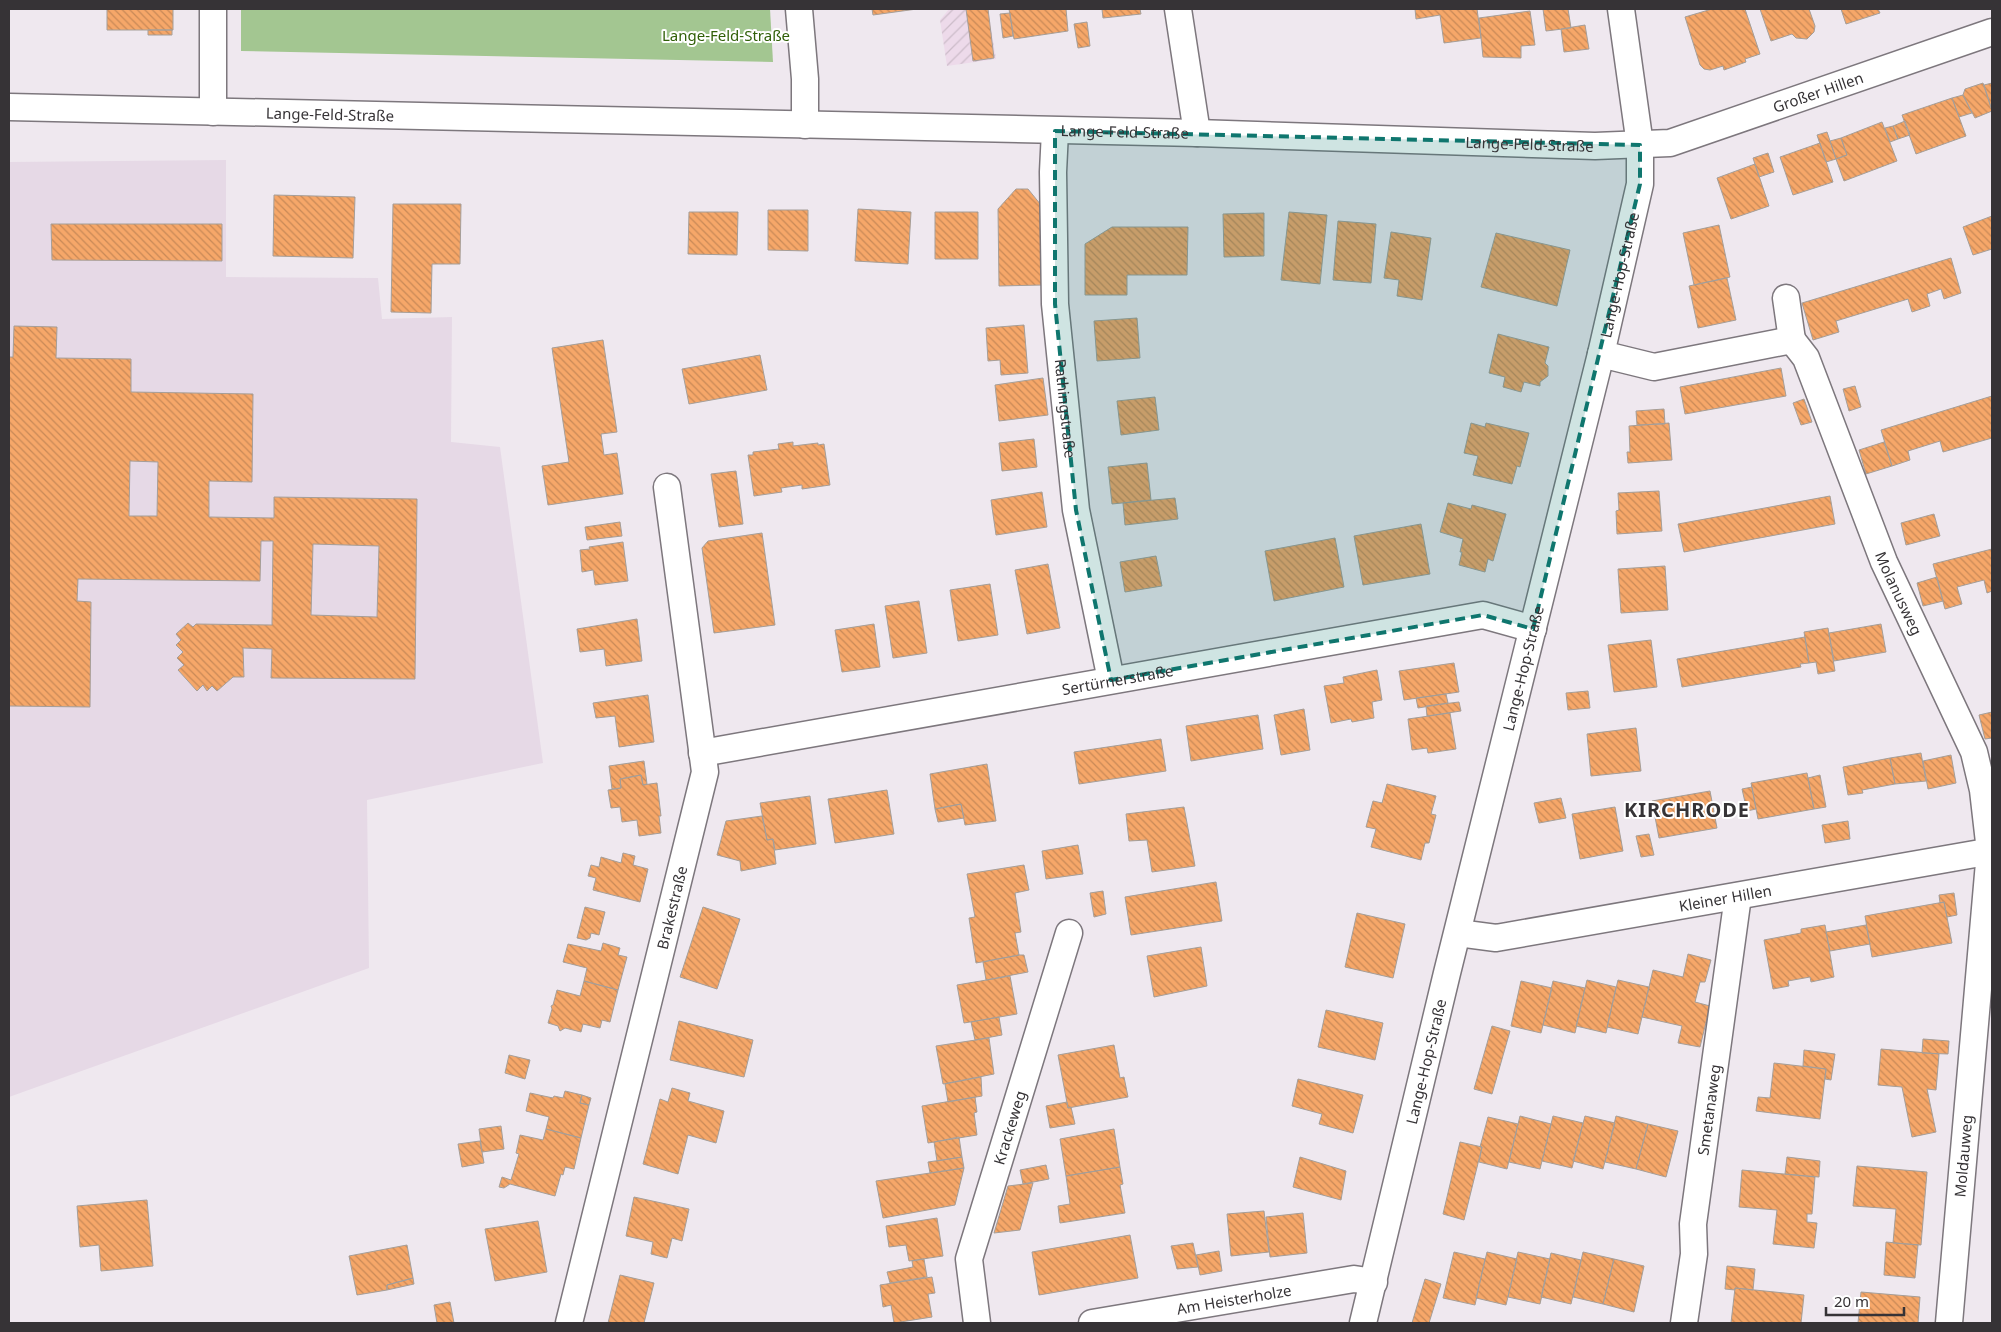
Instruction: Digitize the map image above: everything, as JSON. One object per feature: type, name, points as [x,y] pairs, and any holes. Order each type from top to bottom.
[{"type":"street","points":[[213,9],[213,112]]},
{"type":"street","points":[[799,9],[805,79],[805,125]]},
{"type":"street","points":[[1178,9],[1196,133]]},
{"type":"street","name":"Lange-Hop-Straße","points":[[1364,1323],[1532,629],[1601,354],[1640,184],[1640,145],[1621,9]]},
{"type":"street","name":"Großer Hillen","points":[[1640,145],[1670,143],[1992,32]]},
{"type":"street","name":"Lange-Feld-Straße","points":[[9,107],[1196,133],[1595,146],[1640,145]]},
{"type":"street","name":"Rathingstraße","points":[[1055,131],[1055,304],[1076,510],[1111,680]]},
{"type":"street","name":"Molanusweg","points":[[1786,298],[1792,340],[1806,358],[1884,562],[1974,752],[1983,790],[1991,851]]},
{"type":"street","points":[[1601,354],[1654,367],[1792,340]]},
{"type":"street","name":"Brakestraße","points":[[569,1323],[705,772],[667,487]]},
{"type":"street","name":"Sertürnerstraße","points":[[702,753],[1483,615],[1532,629]]},
{"type":"street","name":"Kleiner Hillen","points":[[1458,933],[1496,938],[1991,851]]},
{"type":"street","name":"Moldauweg","points":[[1949,1323],[1985,990],[1991,851]]},
{"type":"street","name":"Smetanaweg","points":[[1684,1323],[1694,1254],[1693,1224],[1738,896]]},
{"type":"street","name":"Krackeweg","points":[[977,1323],[969,1259],[1069,933]]},
{"type":"street","name":"Am Heisterholze","points":[[1092,1323],[1354,1279],[1374,1282]]},
{"type":"highlighted area","points":[[1055,131],[1640,145],[1640,184],[1533,629],[1483,615],[1111,680],[1076,510],[1055,304]]},
{"type":"shaded area","points":[[949,9],[988,9],[996,59],[947,66],[940,20]]},
{"type":"shaded area","points":[[226,160],[226,277],[378,278],[382,319],[452,317],[451,442],[500,447],[543,763],[367,800],[369,968],[9,1097],[9,162]]},
{"type":"green space","name":"Lange-Feld-Straße","points":[[241,9],[770,9],[773,62],[241,51]]},
{"type":"building","points":[[107,9],[173,9],[173,30],[107,30]]},
{"type":"building","points":[[872,9],[917,9],[873,15]]},
{"type":"building","points":[[966,9],[988,9],[994,58],[973,61]]},
{"type":"building","points":[[1009,9],[1066,9],[1068,31],[1014,39]]},
{"type":"building","points":[[1102,9],[1140,9],[1141,14],[1103,18]]},
{"type":"building","points":[[1415,9],[1477,9],[1481,38],[1444,43],[1440,15],[1416,19]]},
{"type":"building","points":[[1543,9],[1568,9],[1571,28],[1546,31]]},
{"type":"building","points":[[1712,9],[1745,9],[1760,54],[1745,59],[1746,62],[1724,70],[1723,66],[1710,70],[1704,69],[1700,65],[1685,17]]},
{"type":"building","points":[[1760,9],[1809,9],[1815,26],[1814,32],[1807,39],[1796,38],[1792,34],[1771,41]]},
{"type":"building","points":[[1841,9],[1878,9],[1880,13],[1846,24]]},
{"type":"building","points":[[1530,11],[1535,45],[1521,46],[1521,58],[1483,57],[1479,18]]},
{"type":"building","points":[[1010,13],[1013,36],[1003,38],[1000,14]]},
{"type":"building","points":[[1087,22],[1090,46],[1078,48],[1074,24]]},
{"type":"building","points":[[1585,25],[1589,49],[1564,52],[1561,29]]},
{"type":"building","points":[[148,30],[172,30],[172,35],[148,35]]},
{"type":"building","points":[[1983,83],[1992,111],[1975,118],[1963,95],[1965,89]]},
{"type":"building","points":[[1992,83],[1992,110],[1984,85]]},
{"type":"building","points":[[1963,95],[1972,113],[1959,117],[1952,98]]},
{"type":"building","points":[[1952,98],[1966,136],[1916,154],[1902,115]]},
{"type":"building","points":[[1905,121],[1910,135],[1898,139],[1893,126]]},
{"type":"building","points":[[1882,122],[1897,161],[1844,181],[1836,159],[1847,155],[1841,138]]},
{"type":"building","points":[[1893,126],[1898,139],[1890,142],[1885,128]]},
{"type":"building","points":[[1827,132],[1836,159],[1826,162],[1817,135]]},
{"type":"building","points":[[1841,138],[1847,155],[1836,159],[1830,141]]},
{"type":"building","points":[[1820,143],[1833,182],[1793,195],[1780,157]]},
{"type":"building","points":[[1768,153],[1774,172],[1759,177],[1753,158]]},
{"type":"building","points":[[1755,164],[1769,206],[1731,219],[1717,178]]},
{"type":"building","points":[[1016,189],[1028,189],[1041,205],[1043,285],[999,286],[998,209]]},
{"type":"building","points":[[274,195],[355,197],[353,258],[273,256]]},
{"type":"building","points":[[393,204],[461,204],[460,264],[432,264],[431,313],[391,312]]},
{"type":"building","points":[[858,209],[911,212],[908,264],[855,261]]},
{"type":"building","points":[[768,210],[808,210],[808,251],[768,250]]},
{"type":"building","points":[[689,212],[738,212],[737,255],[688,254]]},
{"type":"building","points":[[935,212],[978,212],[978,259],[935,259]]},
{"type":"building","points":[[1289,212],[1327,215],[1320,284],[1281,280]]},
{"type":"building","points":[[1264,213],[1264,256],[1224,257],[1223,214]]},
{"type":"building","points":[[1992,216],[1992,249],[1973,255],[1963,227]]},
{"type":"building","points":[[1338,221],[1376,224],[1371,283],[1333,280]]},
{"type":"building","points":[[51,224],[222,224],[222,261],[52,260]]},
{"type":"building","points":[[1719,225],[1730,277],[1694,285],[1683,233]]},
{"type":"building","points":[[1112,227],[1188,227],[1187,275],[1127,275],[1127,295],[1085,295],[1085,244]]},
{"type":"building","points":[[1391,232],[1431,238],[1422,300],[1397,296],[1399,280],[1384,278]]},
{"type":"building","points":[[1496,233],[1570,250],[1557,306],[1481,287]]},
{"type":"building","points":[[1951,258],[1961,293],[1944,299],[1941,289],[1927,294],[1930,306],[1912,312],[1908,299],[1836,321],[1839,332],[1813,340],[1802,303]]},
{"type":"building","points":[[1727,278],[1736,320],[1698,328],[1689,286]]},
{"type":"building","points":[[1137,318],[1140,358],[1097,361],[1094,321]]},
{"type":"building","points":[[1024,325],[1028,373],[1001,375],[1000,360],[988,361],[986,328]]},
{"type":"building","points":[[14,326],[57,327],[56,358],[131,359],[131,392],[253,394],[252,482],[209,481],[209,517],[274,518],[274,497],[417,499],[415,679],[271,678],[272,649],[243,648],[244,677],[233,677],[217,691],[212,686],[207,691],[203,685],[197,691],[178,670],[184,665],[177,658],[183,652],[176,645],[181,640],[176,634],[188,623],[193,627],[196,624],[272,625],[273,541],[261,541],[260,581],[78,579],[77,601],[91,602],[90,707],[9,706],[9,357],[13,357]],"holes":[[[130,461],[158,462],[157,516],[129,516]],[[313,544],[379,546],[377,617],[311,615]]]},
{"type":"building","points":[[1498,334],[1549,347],[1545,363],[1548,366],[1548,376],[1540,382],[1540,386],[1524,382],[1521,392],[1503,387],[1505,377],[1489,373]]},
{"type":"building","points":[[603,340],[617,432],[601,434],[604,455],[617,453],[623,494],[548,505],[542,466],[569,462],[552,348]]},
{"type":"building","points":[[760,355],[767,390],[689,404],[682,369]]},
{"type":"building","points":[[1781,368],[1786,396],[1685,414],[1680,387]]},
{"type":"building","points":[[1043,378],[1048,415],[999,421],[995,385]]},
{"type":"building","points":[[1855,386],[1861,407],[1849,411],[1843,389]]},
{"type":"building","points":[[1992,396],[1992,438],[1943,452],[1940,441],[1908,451],[1910,460],[1892,466],[1881,430]]},
{"type":"building","points":[[1155,397],[1159,430],[1121,435],[1117,401]]},
{"type":"building","points":[[1804,399],[1812,422],[1801,425],[1793,403]]},
{"type":"building","points":[[1664,409],[1665,424],[1637,425],[1636,411]]},
{"type":"building","points":[[1471,423],[1485,427],[1486,423],[1529,433],[1520,467],[1517,466],[1512,484],[1473,475],[1478,456],[1464,453]]},
{"type":"building","points":[[1669,423],[1672,460],[1628,463],[1627,452],[1630,452],[1629,426]]},
{"type":"building","points":[[1034,439],[1037,467],[1002,471],[999,443]]},
{"type":"building","points":[[793,442],[793,446],[824,444],[830,485],[802,489],[802,485],[781,488],[782,492],[754,496],[748,455],[753,455],[753,452],[779,449],[778,444]]},
{"type":"building","points":[[1884,442],[1892,466],[1866,474],[1859,450]]},
{"type":"building","points":[[1147,463],[1151,500],[1112,504],[1108,467]]},
{"type":"building","points":[[736,471],[743,524],[719,527],[711,474]]},
{"type":"building","points":[[1659,491],[1662,531],[1617,534],[1616,511],[1619,510],[1618,493]]},
{"type":"building","points":[[1042,492],[1047,527],[996,535],[991,500]]},
{"type":"building","points":[[1830,496],[1835,524],[1684,552],[1678,524]]},
{"type":"building","points":[[1175,498],[1178,519],[1125,525],[1123,503]]},
{"type":"building","points":[[1448,503],[1471,509],[1472,505],[1506,514],[1493,561],[1488,559],[1485,572],[1459,565],[1463,539],[1440,532]]},
{"type":"building","points":[[1934,514],[1940,536],[1906,545],[1901,523]]},
{"type":"building","points":[[620,522],[622,536],[587,540],[585,527]]},
{"type":"building","points":[[1421,524],[1430,574],[1363,585],[1354,536]]},
{"type":"building","points":[[762,533],[775,625],[714,633],[702,548],[708,541]]},
{"type":"building","points":[[1335,538],[1344,587],[1274,601],[1265,551]]},
{"type":"building","points":[[623,542],[628,581],[595,585],[593,570],[582,572],[580,550]]},
{"type":"building","points":[[1992,549],[1992,591],[1987,593],[1984,580],[1957,587],[1962,604],[1945,609],[1933,564]]},
{"type":"building","points":[[1156,556],[1162,586],[1125,592],[1120,562]]},
{"type":"building","points":[[1048,564],[1060,628],[1027,634],[1015,570]]},
{"type":"building","points":[[1665,566],[1668,610],[1621,613],[1618,569]]},
{"type":"building","points":[[1937,577],[1943,601],[1923,606],[1917,583]]},
{"type":"building","points":[[990,584],[998,635],[958,641],[950,590]]},
{"type":"building","points":[[919,601],[927,653],[893,658],[885,606]]},
{"type":"building","points":[[637,619],[642,661],[606,666],[604,649],[580,652],[577,629]]},
{"type":"building","points":[[874,624],[880,667],[842,672],[835,630]]},
{"type":"building","points":[[1881,624],[1886,652],[1834,661],[1829,633]]},
{"type":"building","points":[[1828,628],[1835,671],[1818,674],[1816,662],[1809,663],[1804,632]]},
{"type":"building","points":[[1805,637],[1809,663],[1800,664],[1801,667],[1682,687],[1677,659]]},
{"type":"building","points":[[1651,640],[1657,687],[1614,692],[1608,645]]},
{"type":"building","points":[[1454,663],[1459,692],[1404,700],[1399,671]]},
{"type":"building","points":[[1377,670],[1382,700],[1372,702],[1374,718],[1352,722],[1351,719],[1331,723],[1324,686],[1344,683],[1343,677]]},
{"type":"building","points":[[1588,691],[1590,708],[1568,710],[1566,693]]},
{"type":"building","points":[[1446,694],[1448,703],[1418,708],[1416,698]]},
{"type":"building","points":[[648,695],[654,742],[619,747],[615,716],[596,718],[593,703]]},
{"type":"building","points":[[1459,702],[1461,711],[1427,716],[1426,706]]},
{"type":"building","points":[[1304,709],[1310,750],[1281,755],[1274,715]]},
{"type":"building","points":[[1992,712],[1992,738],[1985,739],[1979,715]]},
{"type":"building","points":[[1450,713],[1456,749],[1428,753],[1427,748],[1412,750],[1408,719]]},
{"type":"building","points":[[1258,715],[1263,749],[1191,761],[1186,726]]},
{"type":"building","points":[[1636,728],[1641,771],[1591,776],[1587,734]]},
{"type":"building","points":[[1161,739],[1166,771],[1079,784],[1074,752]]},
{"type":"building","points":[[1921,753],[1926,781],[1895,784],[1890,758]]},
{"type":"building","points":[[1951,755],[1956,783],[1928,789],[1923,761]]},
{"type":"building","points":[[1890,758],[1895,784],[1862,790],[1863,793],[1848,795],[1843,767]]},
{"type":"building","points":[[644,761],[647,784],[643,785],[641,775],[620,779],[621,788],[612,789],[609,766]]},
{"type":"building","points":[[987,764],[996,821],[965,825],[961,804],[935,809],[930,774]]},
{"type":"building","points":[[1807,773],[1814,809],[1758,819],[1751,783]]},
{"type":"building","points":[[641,775],[643,785],[657,783],[661,833],[639,836],[637,820],[622,822],[620,807],[611,808],[608,790],[621,788],[620,779]]},
{"type":"building","points":[[1820,775],[1826,807],[1814,809],[1808,778]]},
{"type":"building","points":[[1387,784],[1436,796],[1431,814],[1436,815],[1429,843],[1425,843],[1421,860],[1371,847],[1376,829],[1366,827],[1373,801],[1382,803]]},
{"type":"building","points":[[1752,787],[1756,809],[1747,811],[1742,789]]},
{"type":"building","points":[[887,790],[894,834],[835,843],[828,799]]},
{"type":"building","points":[[1710,791],[1717,828],[1659,838],[1652,801]]},
{"type":"building","points":[[810,796],[816,844],[775,850],[773,839],[767,840],[760,803]]},
{"type":"building","points":[[1561,798],[1566,818],[1539,823],[1534,803]]},
{"type":"building","points":[[961,804],[964,818],[938,822],[935,809]]},
{"type":"building","points":[[1184,807],[1195,866],[1152,872],[1147,840],[1129,841],[1126,814]]},
{"type":"building","points":[[1615,807],[1623,851],[1580,859],[1572,814]]},
{"type":"building","points":[[762,816],[767,840],[773,839],[776,864],[741,871],[740,861],[717,855],[726,821]]},
{"type":"building","points":[[1848,821],[1850,839],[1825,843],[1822,825]]},
{"type":"building","points":[[1649,834],[1654,855],[1641,857],[1636,836]]},
{"type":"building","points":[[1078,845],[1083,874],[1046,879],[1042,851]]},
{"type":"building","points":[[623,853],[635,856],[633,865],[648,869],[640,902],[593,890],[596,878],[588,876],[591,865],[599,867],[601,857],[621,863]]},
{"type":"building","points":[[1024,865],[1029,890],[1015,893],[1021,932],[1015,933],[1019,955],[976,963],[969,918],[975,917],[967,874]]},
{"type":"building","points":[[1216,882],[1222,921],[1131,935],[1125,897]]},
{"type":"building","points":[[1103,891],[1106,914],[1094,917],[1090,893]]},
{"type":"building","points":[[1954,893],[1957,915],[1947,917],[1944,902],[1940,903],[1939,895]]},
{"type":"building","points":[[1944,902],[1952,943],[1872,957],[1865,916]]},
{"type":"building","points":[[585,907],[605,912],[599,935],[591,933],[590,938],[586,940],[577,938]]},
{"type":"building","points":[[703,907],[740,919],[717,989],[680,977]]},
{"type":"building","points":[[1357,913],[1405,924],[1393,978],[1345,967]]},
{"type":"building","points":[[1825,925],[1834,977],[1811,982],[1810,977],[1788,981],[1789,986],[1773,989],[1764,940],[1801,933],[1801,929]]},
{"type":"building","points":[[1866,925],[1870,944],[1830,951],[1826,932]]},
{"type":"building","points":[[603,943],[620,948],[618,955],[627,957],[618,990],[584,981],[587,968],[563,962],[568,944],[601,951]]},
{"type":"building","points":[[1201,947],[1207,986],[1154,997],[1147,956]]},
{"type":"building","points":[[1688,954],[1711,960],[1705,982],[1700,982],[1695,1002],[1710,1006],[1700,1047],[1678,1043],[1682,1026],[1642,1017],[1653,970],[1683,977]]},
{"type":"building","points":[[1024,955],[1028,972],[986,980],[983,962]]},
{"type":"building","points":[[1010,976],[1017,1014],[964,1023],[957,985]]},
{"type":"building","points":[[1587,980],[1616,987],[1606,1033],[1576,1026]]},
{"type":"building","points":[[1618,980],[1649,987],[1638,1034],[1607,1027]]},
{"type":"building","points":[[584,981],[618,990],[610,1022],[602,1020],[600,1028],[583,1024],[581,1032],[565,1028],[560,1031],[558,1026],[548,1023],[552,1009],[551,1006],[553,1005],[557,990],[580,996]]},
{"type":"building","points":[[1521,981],[1552,988],[1541,1033],[1511,1026]]},
{"type":"building","points":[[1553,981],[1585,988],[1575,1033],[1543,1025]]},
{"type":"building","points":[[1326,1010],[1383,1023],[1375,1060],[1318,1047]]},
{"type":"building","points":[[999,1017],[1002,1035],[975,1040],[971,1022]]},
{"type":"building","points":[[679,1021],[753,1040],[744,1077],[670,1060]]},
{"type":"building","points":[[1492,1026],[1510,1031],[1492,1094],[1474,1089]]},
{"type":"building","points":[[989,1038],[994,1074],[943,1084],[936,1046]]},
{"type":"building","points":[[1923,1039],[1949,1041],[1948,1054],[1922,1053]]},
{"type":"building","points":[[1114,1045],[1120,1078],[1124,1077],[1128,1097],[1068,1108],[1058,1055]]},
{"type":"building","points":[[1881,1049],[1939,1054],[1936,1090],[1927,1089],[1936,1132],[1912,1137],[1902,1087],[1878,1085]]},
{"type":"building","points":[[1804,1050],[1835,1054],[1831,1080],[1825,1079],[1826,1069],[1803,1066]]},
{"type":"building","points":[[509,1055],[530,1060],[525,1079],[505,1073]]},
{"type":"building","points":[[1774,1063],[1826,1069],[1820,1119],[1756,1111],[1758,1097],[1770,1098]]},
{"type":"building","points":[[981,1077],[982,1096],[948,1102],[945,1084]]},
{"type":"building","points":[[1298,1079],[1363,1095],[1353,1133],[1319,1124],[1322,1114],[1292,1106]]},
{"type":"building","points":[[672,1088],[690,1093],[688,1101],[724,1111],[716,1143],[688,1135],[678,1174],[643,1164],[660,1099],[668,1102]]},
{"type":"building","points":[[565,1091],[582,1095],[580,1103],[589,1105],[581,1138],[546,1129],[549,1117],[526,1111],[530,1093],[563,1098]]},
{"type":"building","points":[[582,1095],[591,1098],[589,1105],[580,1103]]},
{"type":"building","points":[[975,1097],[977,1112],[974,1113],[977,1135],[928,1143],[922,1106]]},
{"type":"building","points":[[1067,1102],[1068,1108],[1071,1107],[1075,1124],[1050,1128],[1046,1106]]},
{"type":"building","points":[[1520,1116],[1551,1124],[1540,1169],[1509,1162]]},
{"type":"building","points":[[1553,1116],[1583,1123],[1572,1168],[1542,1161]]},
{"type":"building","points":[[1585,1116],[1615,1123],[1603,1169],[1573,1161]]},
{"type":"building","points":[[1616,1116],[1648,1124],[1636,1169],[1605,1162]]},
{"type":"building","points":[[1488,1117],[1518,1124],[1507,1169],[1479,1162],[1482,1147],[1480,1147]]},
{"type":"building","points":[[1648,1124],[1678,1131],[1666,1177],[1636,1169]]},
{"type":"building","points":[[501,1126],[504,1149],[482,1152],[479,1129]]},
{"type":"building","points":[[546,1129],[581,1138],[574,1169],[565,1167],[555,1196],[510,1184],[504,1188],[499,1187],[502,1177],[511,1180],[519,1154],[516,1153],[520,1135],[543,1140]]},
{"type":"building","points":[[1114,1129],[1120,1167],[1066,1176],[1060,1139]]},
{"type":"building","points":[[959,1137],[962,1157],[937,1161],[934,1142]]},
{"type":"building","points":[[480,1141],[484,1163],[462,1167],[458,1144]]},
{"type":"building","points":[[1460,1142],[1482,1147],[1464,1220],[1443,1214]]},
{"type":"building","points":[[962,1157],[964,1168],[930,1173],[928,1162]]},
{"type":"building","points":[[1300,1157],[1346,1171],[1341,1200],[1293,1187]]},
{"type":"building","points":[[1787,1157],[1820,1161],[1819,1177],[1785,1174]]},
{"type":"building","points":[[1046,1165],[1049,1179],[1023,1184],[1020,1170]]},
{"type":"building","points":[[1857,1166],[1927,1172],[1921,1245],[1893,1243],[1896,1209],[1853,1206]]},
{"type":"building","points":[[1120,1167],[1123,1184],[1120,1185],[1125,1213],[1060,1223],[1058,1206],[1070,1204],[1066,1176]]},
{"type":"building","points":[[964,1168],[955,1205],[883,1218],[876,1181]]},
{"type":"building","points":[[1742,1170],[1815,1177],[1812,1214],[1807,1214],[1807,1222],[1817,1223],[1814,1248],[1773,1244],[1777,1210],[1739,1207]]},
{"type":"building","points":[[1033,1183],[1020,1230],[994,1233],[1008,1186]]},
{"type":"building","points":[[634,1197],[689,1209],[682,1241],[672,1238],[667,1258],[651,1254],[653,1242],[626,1236]]},
{"type":"building","points":[[147,1200],[153,1266],[101,1271],[99,1245],[80,1247],[77,1206]]},
{"type":"building","points":[[1264,1211],[1269,1252],[1231,1256],[1227,1214]]},
{"type":"building","points":[[1303,1213],[1307,1253],[1270,1257],[1266,1217]]},
{"type":"building","points":[[937,1218],[943,1256],[909,1261],[906,1245],[889,1247],[886,1226]]},
{"type":"building","points":[[538,1221],[547,1272],[495,1281],[485,1229]]},
{"type":"building","points":[[1130,1235],[1138,1278],[1039,1295],[1032,1252]]},
{"type":"building","points":[[1886,1242],[1918,1245],[1915,1278],[1884,1275]]},
{"type":"building","points":[[1193,1243],[1198,1267],[1177,1269],[1171,1246]]},
{"type":"building","points":[[407,1245],[413,1278],[387,1285],[387,1290],[357,1295],[349,1256]]},
{"type":"building","points":[[1219,1251],[1222,1271],[1200,1275],[1196,1255]]},
{"type":"building","points":[[1454,1252],[1485,1259],[1475,1305],[1443,1298]]},
{"type":"building","points":[[1487,1252],[1517,1259],[1506,1305],[1476,1298]]},
{"type":"building","points":[[1518,1252],[1550,1259],[1540,1304],[1508,1297]]},
{"type":"building","points":[[1583,1252],[1614,1259],[1603,1304],[1573,1297]]},
{"type":"building","points":[[1551,1253],[1581,1260],[1571,1304],[1541,1297]]},
{"type":"building","points":[[924,1259],[927,1277],[890,1283],[887,1272],[913,1267],[912,1261]]},
{"type":"building","points":[[1614,1259],[1644,1266],[1634,1312],[1603,1304]]},
{"type":"building","points":[[1727,1266],[1755,1269],[1753,1290],[1725,1289]]},
{"type":"building","points":[[620,1275],[654,1283],[644,1323],[608,1323]]},
{"type":"building","points":[[932,1277],[935,1293],[928,1294],[932,1317],[894,1323],[891,1305],[883,1307],[880,1285]]},
{"type":"building","points":[[413,1278],[414,1284],[387,1290],[387,1285]]},
{"type":"building","points":[[1425,1279],[1441,1284],[1429,1323],[1412,1323]]},
{"type":"building","points":[[1735,1288],[1804,1295],[1801,1323],[1731,1323]]},
{"type":"building","points":[[1861,1292],[1920,1297],[1918,1323],[1858,1323]]},
{"type":"building","points":[[450,1302],[454,1323],[437,1323],[434,1305]]},
{"type":"district","name":"KIRCHRODE","points":[[1687,809]]}]
